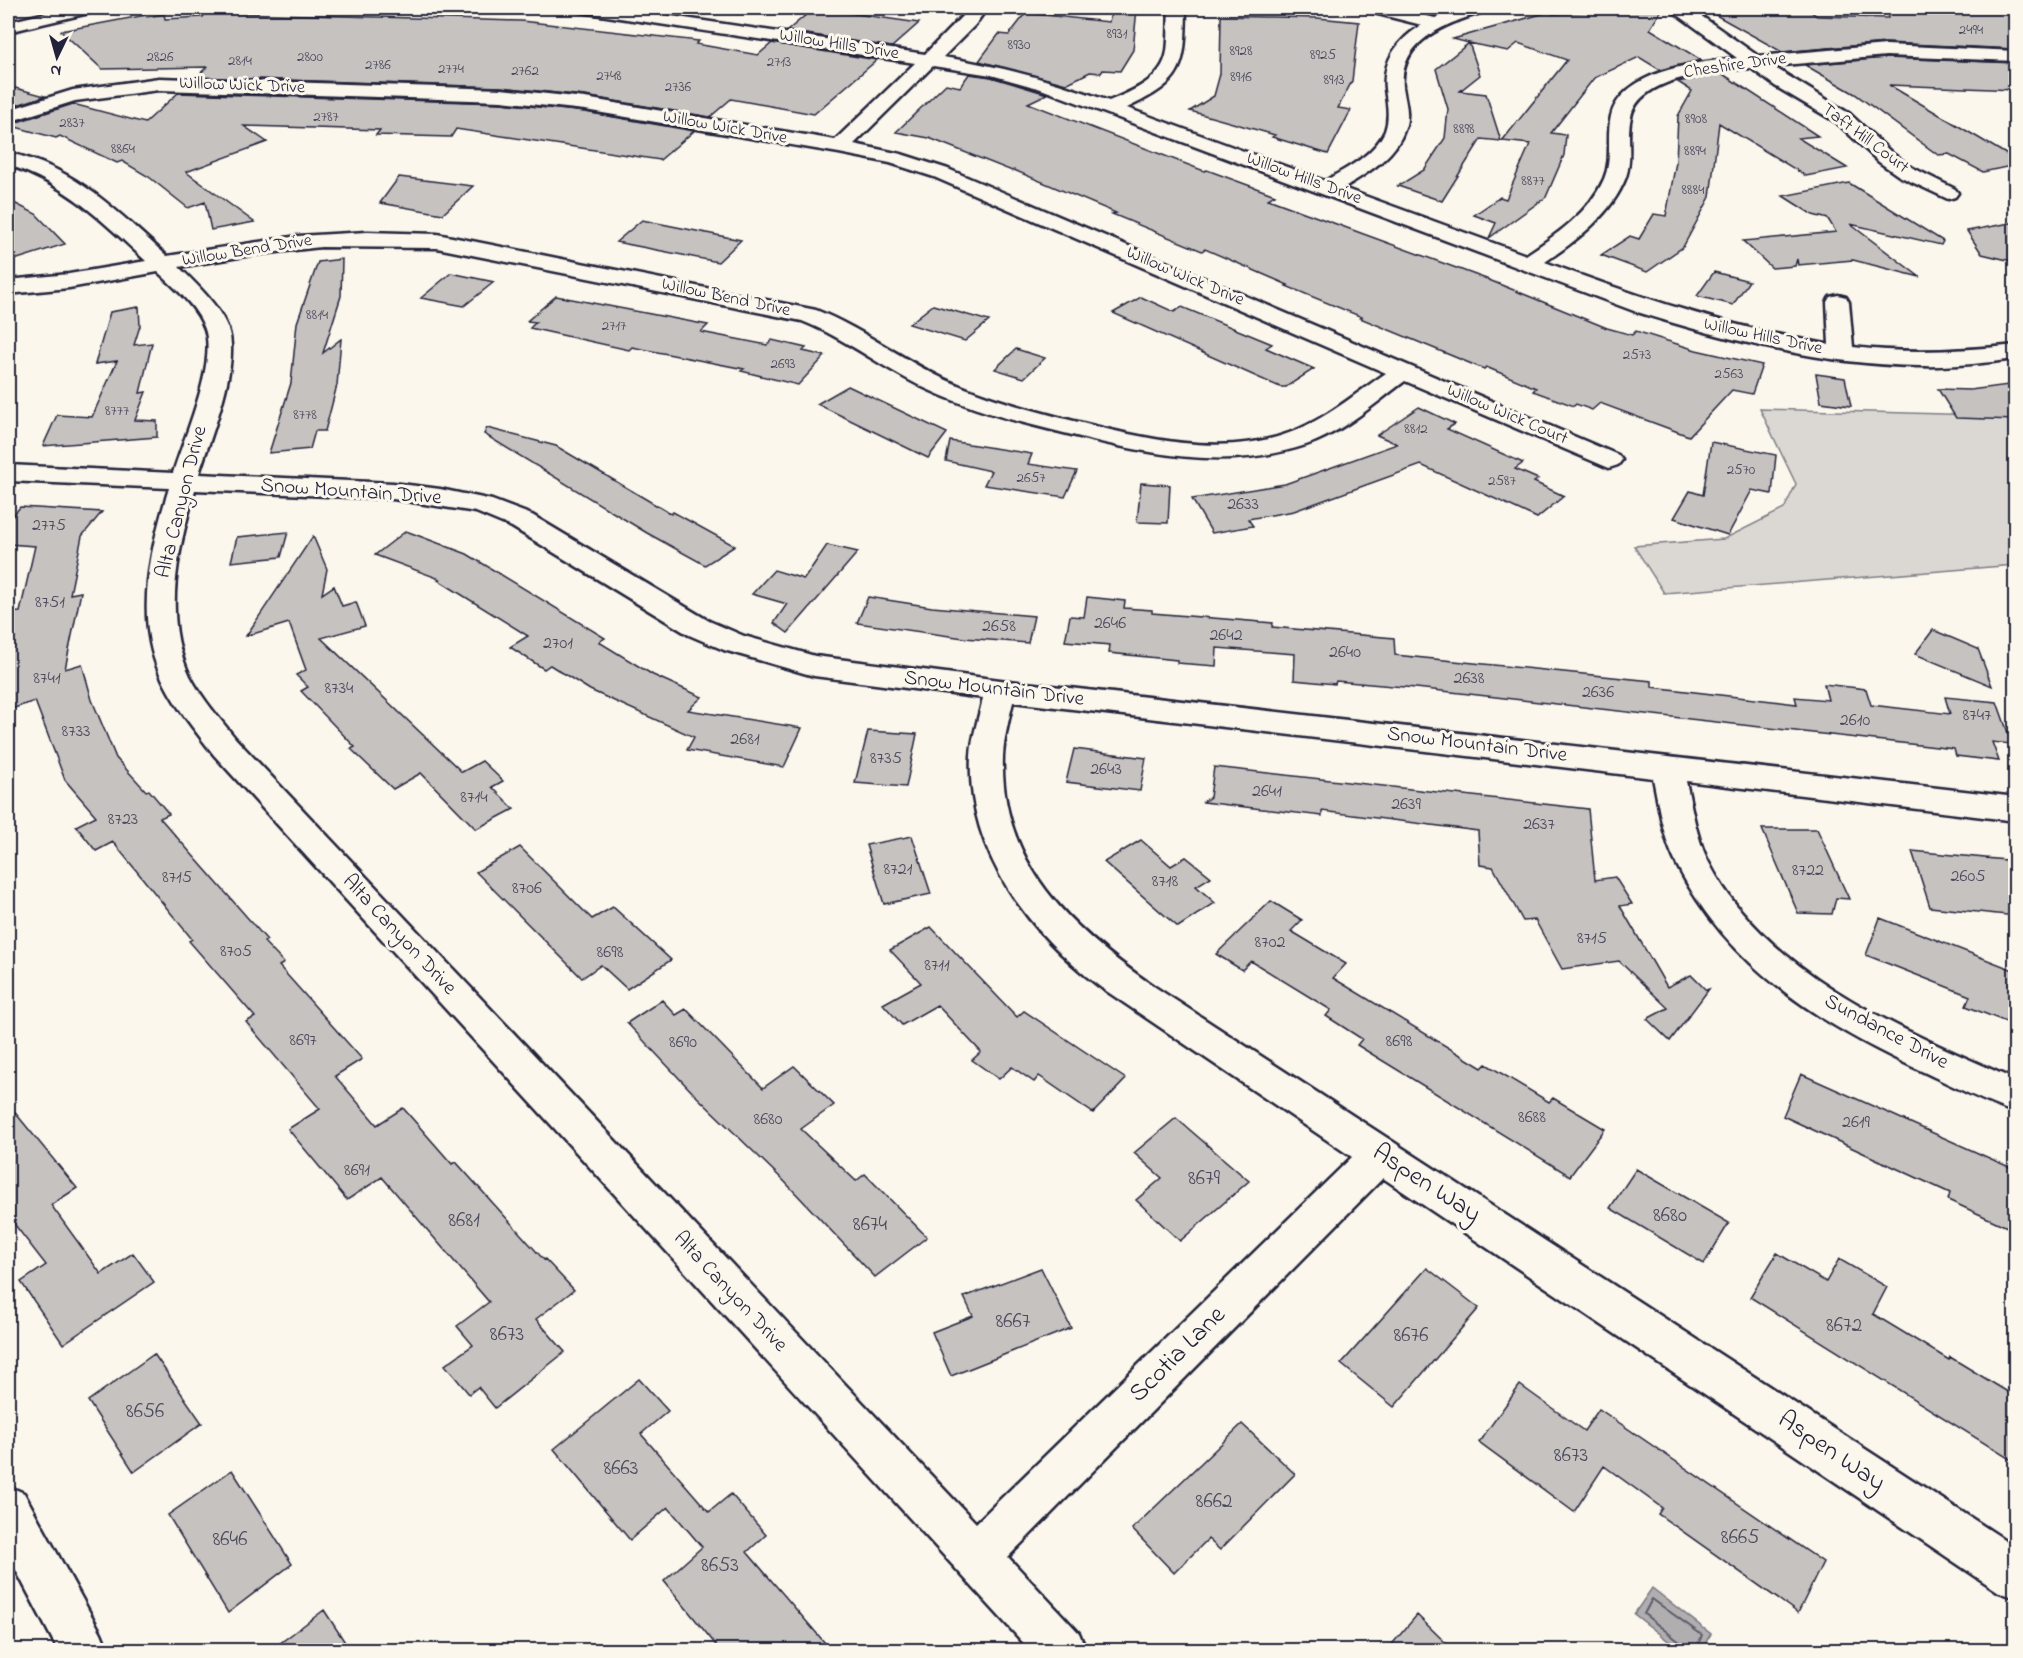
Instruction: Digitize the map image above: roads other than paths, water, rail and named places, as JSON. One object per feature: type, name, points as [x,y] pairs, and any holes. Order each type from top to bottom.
[{"type":"street","points":[[8,27],[87,8]]},
{"type":"street","name":"Willow Hills Drive","points":[[587,8],[930,60],[1023,77],[1072,92],[1690,321],[1782,344],[1840,353],[1916,360],[1967,358],[2016,352]]},
{"type":"street","points":[[838,147],[930,60],[979,8]]},
{"type":"street","points":[[1112,107],[1152,86],[1166,74],[1173,63],[1178,8]]},
{"type":"street","points":[[1376,8],[1436,23]]},
{"type":"street","points":[[1328,188],[1362,167],[1389,143],[1396,129],[1398,115],[1393,74],[1405,45],[1436,23],[1477,8]]},
{"type":"street","name":"Taft Hill Court","points":[[1680,8],[1754,62],[1843,118],[1886,158],[1906,172],[1948,193]]},
{"type":"street","points":[[745,31],[761,18]]},
{"type":"street","name":"Cheshire Drive","points":[[1530,263],[1570,234],[1590,216],[1605,197],[1620,160],[1621,112],[1634,95],[1654,81],[1683,73],[1754,62],[1892,51],[2016,56]]},
{"type":"street","name":"Willow Wick Drive","points":[[8,116],[73,96],[159,84],[501,95],[585,104],[838,147],[894,158],[941,173],[1404,371]]},
{"type":"street","name":"Alta Canyon Drive","points":[[8,159],[50,174],[103,206],[201,304],[216,327],[219,350],[214,382],[184,482],[161,575],[161,619],[170,663],[193,705],[225,747],[1062,1650]]},
{"type":"street","name":"Willow Bend Drive","points":[[8,287],[70,282],[250,248],[341,238],[437,241],[482,248],[808,315],[835,325],[919,376],[976,402],[1129,442],[1181,450],[1237,451],[1298,438],[1328,423],[1404,371]]},
{"type":"street","points":[[1838,302],[1840,353]]},
{"type":"street","name":"Willow Wick Court","points":[[1404,371],[1609,460]]},
{"type":"street","name":"Snow Mountain Drive","points":[[8,473],[393,491],[440,497],[483,506],[522,521],[699,628],[734,643],[814,666],[1000,690],[2016,809]]},
{"type":"street","name":"Aspen Way","points":[[1000,690],[987,756],[990,805],[1005,853],[1036,904],[1083,953],[1142,997],[2016,1575]]},
{"type":"street","name":"Sundance Drive","points":[[1667,767],[1679,829],[1694,864],[1715,900],[1744,935],[1791,977],[1840,1012],[1921,1054],[2016,1097]]},
{"type":"street","name":"Scotia Lane","points":[[976,1556],[1381,1154]]},
{"type":"street","points":[[8,1509],[84,1650]]},
{"type":"water","points":[[1652,1588],[1711,1634],[1701,1650],[1680,1650],[1634,1614]]}]
